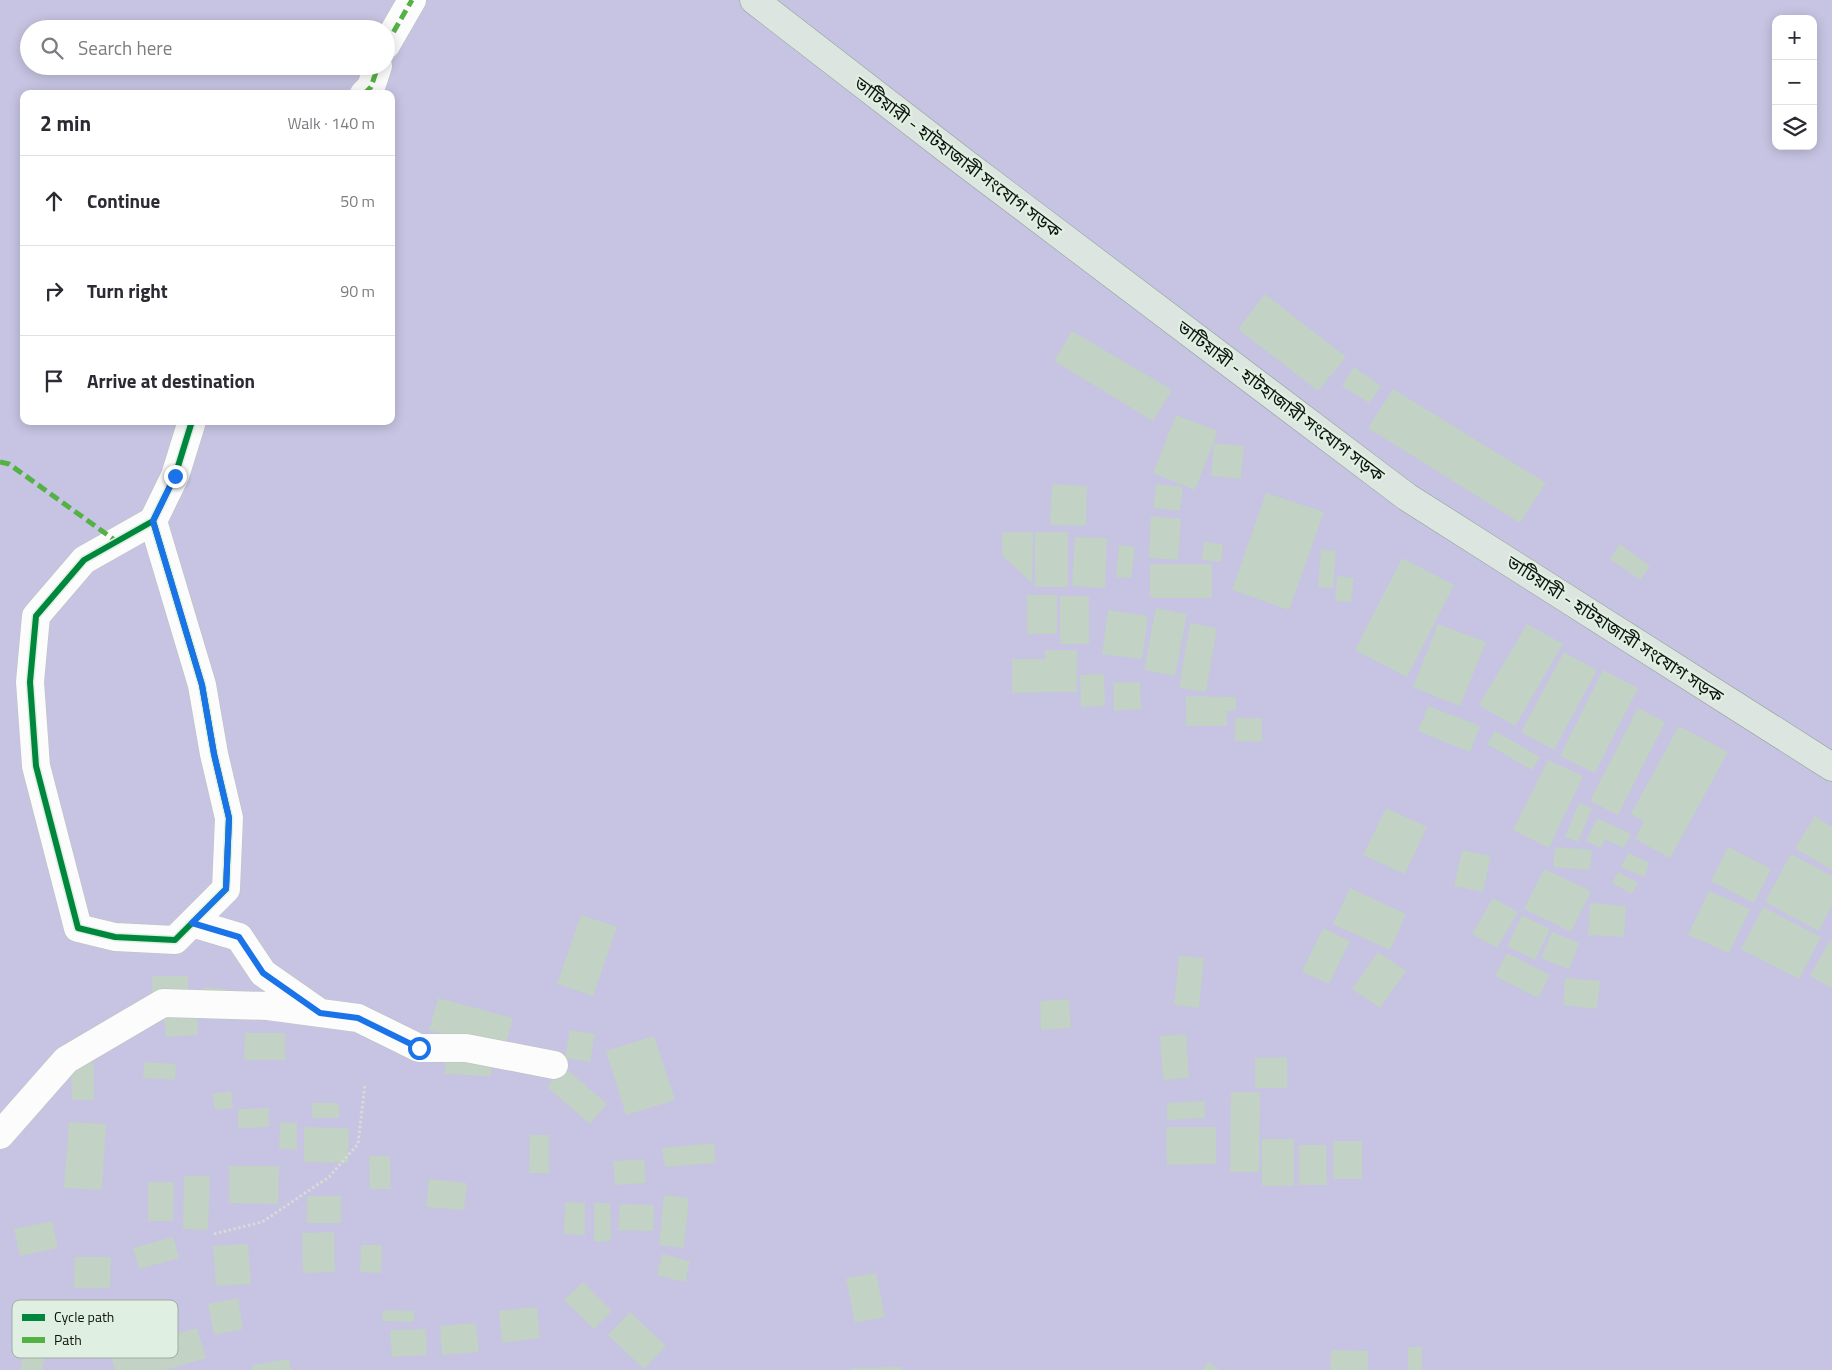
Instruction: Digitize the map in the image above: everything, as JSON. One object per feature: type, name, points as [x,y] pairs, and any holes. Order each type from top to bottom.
[{"type":"main road","name":"ভাটিয়ারী - হাটহাজারী সংযোগ সড়ক","points":[[754,0],[977,172],[1407,497],[1832,767]]},
{"type":"street","points":[[395,29],[412,0]]},
{"type":"street","points":[[368,90],[375,75]]},
{"type":"street","points":[[153,521],[202,685],[214,754],[229,818],[226,889],[175,940],[115,937],[78,928],[36,766],[30,682],[36,616],[84,560],[153,521],[175,476],[191,425]]},
{"type":"street","points":[[192,923],[239,937],[263,973],[320,1013]]},
{"type":"street","points":[[0,1135],[66,1060],[163,1003],[268,1006],[358,1018],[419,1048],[466,1048],[554,1065]]},
{"type":"path","points":[[214,1234],[262,1222],[329,1177],[358,1144],[365,1084]]},
{"type":"shaded area","points":[[0,0],[1832,0],[1832,1370],[0,1370]]},
{"type":"building","points":[[1265,294],[1346,357],[1318,391],[1238,329]]},
{"type":"building","points":[[1072,331],[1172,390],[1153,421],[1054,361]]},
{"type":"building","points":[[1354,367],[1381,386],[1369,403],[1342,386]]},
{"type":"building","points":[[1393,389],[1546,483],[1520,523],[1368,428]]},
{"type":"building","points":[[1176,415],[1218,431],[1195,490],[1153,473]]},
{"type":"building","points":[[1214,443],[1244,446],[1241,479],[1211,476]]},
{"type":"building","points":[[1052,484],[1087,486],[1086,526],[1050,525]]},
{"type":"building","points":[[1156,484],[1183,487],[1180,511],[1153,508]]},
{"type":"building","points":[[1266,493],[1324,512],[1289,610],[1232,590]]},
{"type":"building","points":[[1151,516],[1181,519],[1178,560],[1149,558]]},
{"type":"building","points":[[1002,532],[1033,532],[1032,583],[1002,555]]},
{"type":"building","points":[[1035,532],[1068,532],[1068,587],[1035,587]]},
{"type":"building","points":[[1075,537],[1107,538],[1105,588],[1072,586]]},
{"type":"building","points":[[1204,542],[1223,544],[1221,562],[1202,560]]},
{"type":"building","points":[[1620,544],[1650,566],[1640,580],[1610,559]]},
{"type":"building","points":[[1119,545],[1135,547],[1131,578],[1116,577]]},
{"type":"building","points":[[1321,549],[1336,551],[1333,588],[1318,587]]},
{"type":"building","points":[[1402,558],[1454,585],[1407,677],[1355,650]]},
{"type":"building","points":[[1150,564],[1212,564],[1212,598],[1150,598]]},
{"type":"building","points":[[1337,576],[1354,578],[1351,602],[1335,601]]},
{"type":"building","points":[[1027,595],[1057,595],[1057,634],[1027,634]]},
{"type":"building","points":[[1060,596],[1089,596],[1089,644],[1060,644]]},
{"type":"building","points":[[1156,608],[1187,614],[1175,676],[1144,670]]},
{"type":"building","points":[[1108,610],[1148,616],[1142,659],[1102,654]]},
{"type":"building","points":[[1190,623],[1217,628],[1206,692],[1179,688]]},
{"type":"building","points":[[1438,624],[1486,642],[1460,706],[1413,687]]},
{"type":"building","points":[[1527,624],[1563,644],[1515,726],[1479,705]]},
{"type":"building","points":[[1045,650],[1077,650],[1077,692],[1012,693],[1012,659],[1045,659]]},
{"type":"building","points":[[1564,652],[1597,670],[1554,750],[1521,732]]},
{"type":"building","points":[[1603,670],[1638,688],[1595,773],[1560,756]]},
{"type":"building","points":[[1104,674],[1105,706],[1081,707],[1080,675]]},
{"type":"building","points":[[1140,682],[1141,709],[1114,711],[1113,683]]},
{"type":"building","points":[[1186,696],[1236,697],[1236,711],[1227,711],[1227,726],[1186,726]]},
{"type":"building","points":[[1428,706],[1480,726],[1470,752],[1418,731]]},
{"type":"building","points":[[1638,708],[1665,722],[1618,815],[1590,801]]},
{"type":"building","points":[[1235,718],[1262,718],[1262,742],[1235,741]]},
{"type":"building","points":[[1679,726],[1728,752],[1670,858],[1635,839],[1644,821],[1631,814]]},
{"type":"building","points":[[1495,731],[1540,757],[1532,770],[1487,744]]},
{"type":"building","points":[[1548,760],[1583,776],[1549,848],[1513,830]]},
{"type":"building","points":[[1579,803],[1592,808],[1578,842],[1565,837]]},
{"type":"building","points":[[1386,808],[1427,827],[1405,874],[1363,855]]},
{"type":"building","points":[[1815,816],[1832,827],[1832,870],[1795,848]]},
{"type":"building","points":[[1597,818],[1631,834],[1624,848],[1605,839],[1601,848],[1586,841]]},
{"type":"building","points":[[1555,847],[1592,850],[1590,870],[1553,867]]},
{"type":"building","points":[[1728,847],[1771,869],[1754,903],[1711,881]]},
{"type":"building","points":[[1462,850],[1491,856],[1483,892],[1454,886]]},
{"type":"building","points":[[1628,853],[1650,863],[1644,877],[1621,867]]},
{"type":"building","points":[[1791,854],[1832,876],[1832,905],[1819,931],[1765,902]]},
{"type":"building","points":[[1544,869],[1591,891],[1571,932],[1524,909]]},
{"type":"building","points":[[1618,872],[1638,883],[1632,894],[1612,883]]},
{"type":"building","points":[[1350,888],[1406,914],[1390,950],[1333,924]]},
{"type":"building","points":[[1709,891],[1750,909],[1729,953],[1688,935]]},
{"type":"building","points":[[1493,898],[1518,912],[1497,948],[1472,934]]},
{"type":"building","points":[[1590,903],[1626,906],[1624,937],[1588,935]]},
{"type":"building","points":[[1763,907],[1821,937],[1799,979],[1741,949]]},
{"type":"building","points":[[581,915],[617,927],[593,996],[557,984]]},
{"type":"building","points":[[1522,915],[1550,929],[1535,960],[1507,946]]},
{"type":"building","points":[[1323,928],[1350,941],[1329,984],[1302,972]]},
{"type":"building","points":[[1552,932],[1579,943],[1569,969],[1541,958]]},
{"type":"building","points":[[1830,940],[1832,941],[1832,988],[1810,976]]},
{"type":"building","points":[[1378,952],[1406,971],[1380,1008],[1352,989]]},
{"type":"building","points":[[1507,953],[1550,975],[1538,998],[1495,976]]},
{"type":"building","points":[[1179,956],[1204,958],[1199,1008],[1174,1005]]},
{"type":"building","points":[[152,976],[188,976],[188,998],[152,998]]},
{"type":"building","points":[[1565,978],[1600,981],[1597,1009],[1563,1005]]},
{"type":"building","points":[[203,987],[226,989],[226,998],[202,996]]},
{"type":"building","points":[[438,998],[513,1018],[504,1050],[429,1030]]},
{"type":"building","points":[[1069,999],[1071,1028],[1041,1030],[1040,1001]]},
{"type":"building","points":[[197,1013],[198,1035],[166,1037],[164,1015]]},
{"type":"building","points":[[570,1030],[595,1034],[590,1062],[565,1058]]},
{"type":"building","points":[[245,1033],[285,1033],[285,1060],[244,1060]]},
{"type":"building","points":[[1186,1034],[1189,1078],[1163,1080],[1160,1036]]},
{"type":"building","points":[[654,1036],[675,1100],[626,1115],[606,1051]]},
{"type":"building","points":[[1287,1057],[1287,1088],[1255,1088],[1255,1058]]},
{"type":"building","points":[[445,1059],[492,1062],[491,1076],[445,1074]]},
{"type":"building","points":[[144,1062],[176,1064],[175,1080],[143,1078]]},
{"type":"building","points":[[94,1063],[94,1100],[72,1100],[71,1064]]},
{"type":"building","points":[[564,1067],[607,1104],[590,1124],[547,1087]]},
{"type":"building","points":[[231,1091],[233,1108],[215,1110],[212,1094]]},
{"type":"building","points":[[1231,1092],[1260,1092],[1259,1172],[1230,1172]]},
{"type":"building","points":[[1205,1101],[1205,1118],[1167,1120],[1167,1103]]},
{"type":"building","points":[[312,1103],[339,1103],[339,1118],[312,1118]]},
{"type":"building","points":[[269,1108],[269,1127],[238,1128],[238,1109]]},
{"type":"building","points":[[69,1122],[106,1124],[102,1190],[64,1188]]},
{"type":"building","points":[[280,1122],[297,1123],[297,1150],[279,1149]]},
{"type":"building","points":[[304,1127],[349,1128],[348,1163],[304,1162]]},
{"type":"building","points":[[1166,1127],[1216,1127],[1216,1164],[1167,1165]]},
{"type":"building","points":[[530,1135],[549,1135],[549,1173],[529,1173]]},
{"type":"building","points":[[1262,1139],[1294,1139],[1294,1186],[1262,1186]]},
{"type":"building","points":[[1333,1141],[1362,1141],[1362,1179],[1333,1179]]},
{"type":"building","points":[[714,1143],[716,1163],[665,1167],[662,1148]]},
{"type":"building","points":[[1299,1145],[1326,1145],[1327,1185],[1299,1185]]},
{"type":"building","points":[[369,1156],[390,1156],[391,1189],[370,1189]]},
{"type":"building","points":[[644,1159],[646,1183],[615,1185],[613,1161]]},
{"type":"building","points":[[229,1166],[279,1166],[278,1204],[229,1203]]},
{"type":"building","points":[[184,1176],[210,1176],[208,1230],[183,1229]]},
{"type":"building","points":[[429,1179],[467,1183],[464,1210],[426,1207]]},
{"type":"building","points":[[148,1182],[174,1182],[173,1221],[148,1221]]},
{"type":"building","points":[[664,1195],[689,1198],[684,1248],[659,1245]]},
{"type":"building","points":[[307,1196],[341,1196],[341,1223],[307,1223]]},
{"type":"building","points":[[565,1202],[585,1203],[585,1235],[564,1234]]},
{"type":"building","points":[[594,1203],[610,1203],[611,1241],[594,1242]]},
{"type":"building","points":[[620,1204],[654,1205],[653,1231],[618,1230]]},
{"type":"building","points":[[52,1221],[58,1248],[20,1256],[14,1229]]},
{"type":"building","points":[[334,1232],[335,1272],[303,1273],[302,1233]]},
{"type":"building","points":[[173,1237],[179,1258],[139,1269],[133,1248]]},
{"type":"building","points":[[248,1244],[251,1284],[216,1286],[213,1246]]},
{"type":"building","points":[[361,1245],[382,1245],[381,1273],[360,1272]]},
{"type":"building","points":[[662,1254],[690,1261],[685,1282],[657,1275]]},
{"type":"building","points":[[75,1257],[111,1257],[110,1288],[74,1288]]},
{"type":"building","points":[[876,1273],[885,1317],[855,1323],[846,1278]]},
{"type":"building","points":[[583,1282],[612,1311],[594,1329],[564,1300]]},
{"type":"building","points":[[238,1298],[243,1329],[214,1335],[208,1304]]},
{"type":"building","points":[[537,1307],[540,1338],[502,1343],[499,1311]]},
{"type":"building","points":[[383,1310],[414,1311],[414,1322],[382,1321]]},
{"type":"building","points":[[630,1312],[666,1346],[644,1369],[608,1335]]},
{"type":"building","points":[[476,1323],[479,1352],[442,1355],[440,1326]]},
{"type":"building","points":[[197,1328],[206,1358],[166,1370],[115,1370],[111,1358],[178,1358],[178,1333]]},
{"type":"building","points":[[426,1329],[427,1355],[392,1357],[390,1330]]},
{"type":"building","points":[[1408,1347],[1422,1347],[1422,1370],[1408,1370]]},
{"type":"building","points":[[1331,1350],[1368,1351],[1368,1370],[1330,1370]]},
{"type":"building","points":[[23,1358],[45,1358],[42,1370],[20,1370]]},
{"type":"building","points":[[289,1359],[291,1370],[253,1370],[252,1365]]},
{"type":"building","points":[[1209,1362],[1219,1370],[1202,1370]]},
{"type":"building","points":[[902,1367],[902,1370],[850,1370],[850,1368]]},
{"type":"marked path","points":[[395,29],[412,0]]},
{"type":"marked path","points":[[368,90],[375,75]]},
{"type":"marked path","points":[[0,462],[9,464],[116,541]]},
{"type":"marked path","points":[[192,923],[239,937],[263,973],[320,1013]]},
{"type":"cycle path","points":[[153,521],[175,476],[191,425]]},
{"type":"cycle path","points":[[153,521],[202,685],[214,754],[229,818],[226,889],[175,940],[115,937],[78,928],[36,766],[30,682],[36,616],[84,560],[153,521]]},
{"type":"route","points":[[175,476],[153,521],[202,685],[214,754],[229,818],[226,889],[192,923],[239,937],[263,973],[320,1013],[358,1018],[419,1048]]}]
